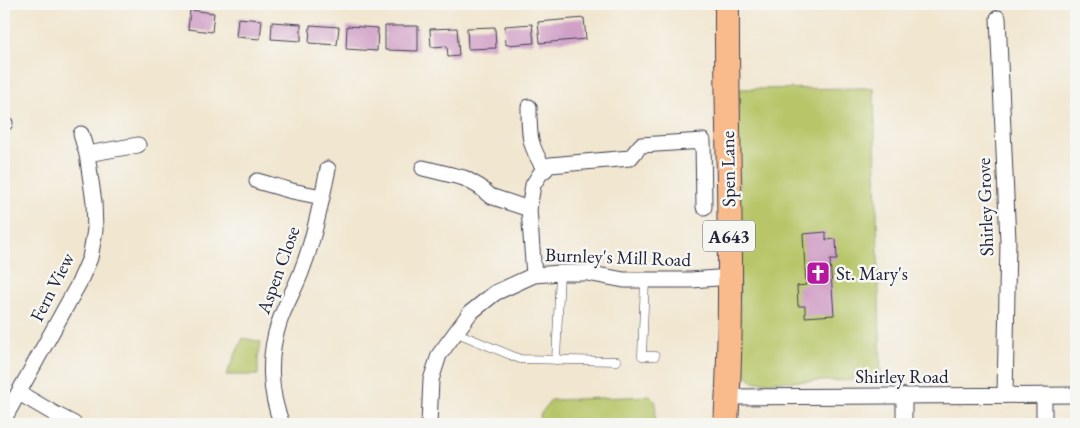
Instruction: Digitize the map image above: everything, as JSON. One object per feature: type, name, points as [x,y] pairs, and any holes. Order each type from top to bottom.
[{"type":"main road","name":"Spen Lane","points":[[726,424],[730,278],[726,75],[727,4]]},
{"type":"street","name":"Shirley Grove","points":[[998,18],[1008,241],[1005,395]]},
{"type":"street","points":[[528,107],[528,131],[532,146],[545,170],[550,165],[630,158],[641,145],[703,141],[704,207]]},
{"type":"street","name":"Fern View","points":[[4,419],[79,283],[90,258],[95,230],[94,202],[87,154],[81,134]]},
{"type":"street","points":[[87,154],[138,145]]},
{"type":"street","points":[[423,168],[464,178],[480,187],[490,196],[529,209]]},
{"type":"street","name":"Aspen Close","points":[[282,424],[274,394],[272,352],[279,322],[303,269],[314,233],[328,169]]},
{"type":"street","name":"Burnley's Mill Road","points":[[534,275],[529,209],[534,185],[540,174],[545,170]]},
{"type":"street","points":[[257,181],[322,197]]},
{"type":"street","name":"Burnley's Mill Road","points":[[429,424],[431,380],[439,355],[470,312],[495,293],[534,275],[560,273],[587,273],[624,280],[730,278]]},
{"type":"street","points":[[19,393],[74,424]]},
{"type":"street","points":[[1044,395],[1044,424]]},
{"type":"street","name":"Shirley Road","points":[[727,397],[1076,395]]},
{"type":"street","points":[[904,396],[904,424]]},
{"type":"lane","points":[[556,360],[560,273]]},
{"type":"lane","points":[[645,280],[642,356],[655,356]]},
{"type":"lane","points":[[455,332],[520,359],[617,361]]},
{"type":"green space","points":[[874,88],[881,380],[753,382],[740,367],[738,89]]},
{"type":"green space","points":[[243,338],[261,342],[258,358],[258,375],[226,375]]},
{"type":"green space","points":[[650,396],[656,402],[655,424],[540,424],[540,415],[551,400]]},
{"type":"building","points":[[190,10],[214,13],[212,32],[188,29]]},
{"type":"building","points":[[238,18],[262,20],[260,39],[236,37]]},
{"type":"building","points":[[584,18],[586,39],[540,43],[538,22]]},
{"type":"building","points":[[272,22],[301,24],[301,41],[271,39]]},
{"type":"building","points":[[532,24],[534,43],[506,45],[505,26]]},
{"type":"building","points":[[310,25],[339,27],[337,45],[309,43]]},
{"type":"building","points":[[347,26],[378,28],[377,51],[346,49]]},
{"type":"building","points":[[385,26],[418,26],[418,51],[385,50]]},
{"type":"building","points":[[495,27],[496,48],[468,49],[467,28]]},
{"type":"building","points":[[457,28],[459,56],[448,57],[447,46],[431,47],[430,29]]},
{"type":"building","name":"St. Mary's","points":[[826,232],[826,240],[836,239],[837,260],[830,260],[834,315],[805,317],[805,306],[798,306],[797,286],[806,285],[803,234]]},
{"type":"place","name":"St. Mary's","points":[[818,273]]}]
